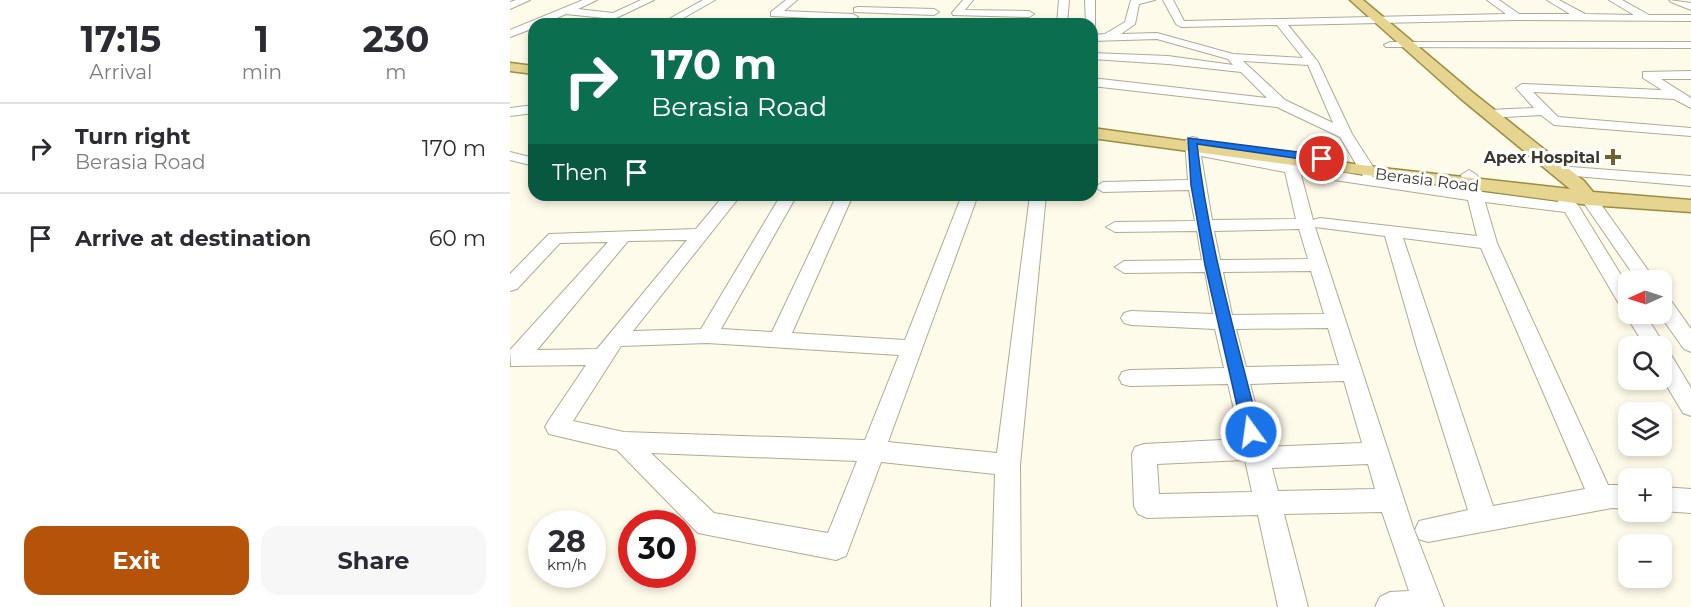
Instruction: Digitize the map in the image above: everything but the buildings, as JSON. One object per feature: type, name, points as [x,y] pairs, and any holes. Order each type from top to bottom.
[{"type":"main road","points":[[1341,0],[1407,45],[1445,85],[1568,190]]},
{"type":"main road","points":[[1356,0],[1390,45],[1489,114],[1568,190]]},
{"type":"main road","points":[[510,67],[528,69]]},
{"type":"main road","points":[[510,73],[528,75]]},
{"type":"main road","name":"Berasia Road","points":[[1098,128],[1192,146]]},
{"type":"main road","name":"Berasia Road","points":[[1098,134],[1366,168],[1472,186],[1691,194]]},
{"type":"main road","name":"Berasia Road","points":[[1568,190],[1691,206]]},
{"type":"street","points":[[510,6],[525,0]]},
{"type":"street","points":[[548,18],[592,0]]},
{"type":"street","points":[[564,11],[614,16],[649,0]]},
{"type":"street","points":[[676,18],[710,0]]},
{"type":"street","points":[[792,0],[776,14],[876,18],[934,12]]},
{"type":"street","points":[[852,17],[867,0]]},
{"type":"street","points":[[929,18],[941,0]]},
{"type":"street","points":[[968,0],[957,13],[1015,18]]},
{"type":"street","points":[[1027,18],[1035,0]]},
{"type":"street","points":[[1062,18],[1064,0]]},
{"type":"street","points":[[1090,0],[1091,18]]},
{"type":"street","points":[[1109,36],[1130,24],[1135,1],[1150,0]]},
{"type":"street","points":[[1168,0],[1181,24],[1369,18],[1517,17],[1570,18],[1591,27],[1650,19],[1691,18]]},
{"type":"street","points":[[1492,0],[1517,17]]},
{"type":"street","points":[[1552,0],[1615,45]]},
{"type":"street","points":[[1614,0],[1650,19]]},
{"type":"street","points":[[1674,0],[1691,8]]},
{"type":"street","points":[[1278,20],[1312,62],[1345,134],[1366,168]]},
{"type":"street","points":[[510,34],[528,26]]},
{"type":"street","points":[[1098,37],[1157,36],[1232,57],[1312,62]]},
{"type":"street","points":[[1390,45],[1691,45]]},
{"type":"street","points":[[1232,57],[1280,103]]},
{"type":"street","points":[[1098,58],[1280,103],[1345,134]]},
{"type":"street","points":[[1098,81],[1248,70]]},
{"type":"street","points":[[1691,75],[1647,75],[1691,104]]},
{"type":"street","points":[[1677,95],[1522,88],[1554,121],[1691,132]]},
{"type":"street","points":[[510,111],[528,110]]},
{"type":"street","points":[[1489,114],[1545,111]]},
{"type":"street","points":[[1293,607],[1224,322],[1203,224],[1192,146],[1292,170],[1472,186],[1488,243],[1602,499]]},
{"type":"street","points":[[510,156],[528,160]]},
{"type":"street","points":[[1292,170],[1313,224],[1319,266],[1392,500],[1429,606],[1389,607]]},
{"type":"street","points":[[1568,190],[1691,181]]},
{"type":"street","points":[[1103,187],[1196,185]]},
{"type":"street","points":[[1568,190],[1637,270]]},
{"type":"street","points":[[1568,190],[1618,283]]},
{"type":"street","points":[[728,201],[698,234],[615,339],[557,427],[624,442],[872,451],[1008,465]]},
{"type":"street","points":[[707,336],[786,201]]},
{"type":"street","points":[[779,339],[842,201]]},
{"type":"street","points":[[624,442],[707,524],[836,547],[968,201]]},
{"type":"street","points":[[1006,607],[1008,465],[1037,201]]},
{"type":"street","points":[[1115,227],[1313,224],[1488,243]]},
{"type":"street","points":[[1392,232],[1426,348],[1485,521]]},
{"type":"street","points":[[510,285],[555,238],[698,234]]},
{"type":"street","points":[[514,358],[623,236]]},
{"type":"street","points":[[1124,267],[1319,266]]},
{"type":"street","points":[[1672,317],[1691,344]]},
{"type":"street","points":[[1131,318],[1224,322],[1337,321]]},
{"type":"street","points":[[615,339],[707,336],[912,348]]},
{"type":"street","points":[[514,358],[602,357]]},
{"type":"street","points":[[1130,378],[1238,378],[1353,373]]},
{"type":"street","points":[[1672,376],[1691,407]]},
{"type":"street","points":[[1377,453],[1144,454],[1147,506],[1392,500]]},
{"type":"street","points":[[1428,530],[1618,498]]},
{"type":"street","points":[[1672,500],[1691,501]]},
{"type":"place","name":"Apex Hospital","points":[[1613,157]]},
{"type":"route","points":[[1251,432],[1212,265],[1196,185],[1192,141],[1322,159]]}]
